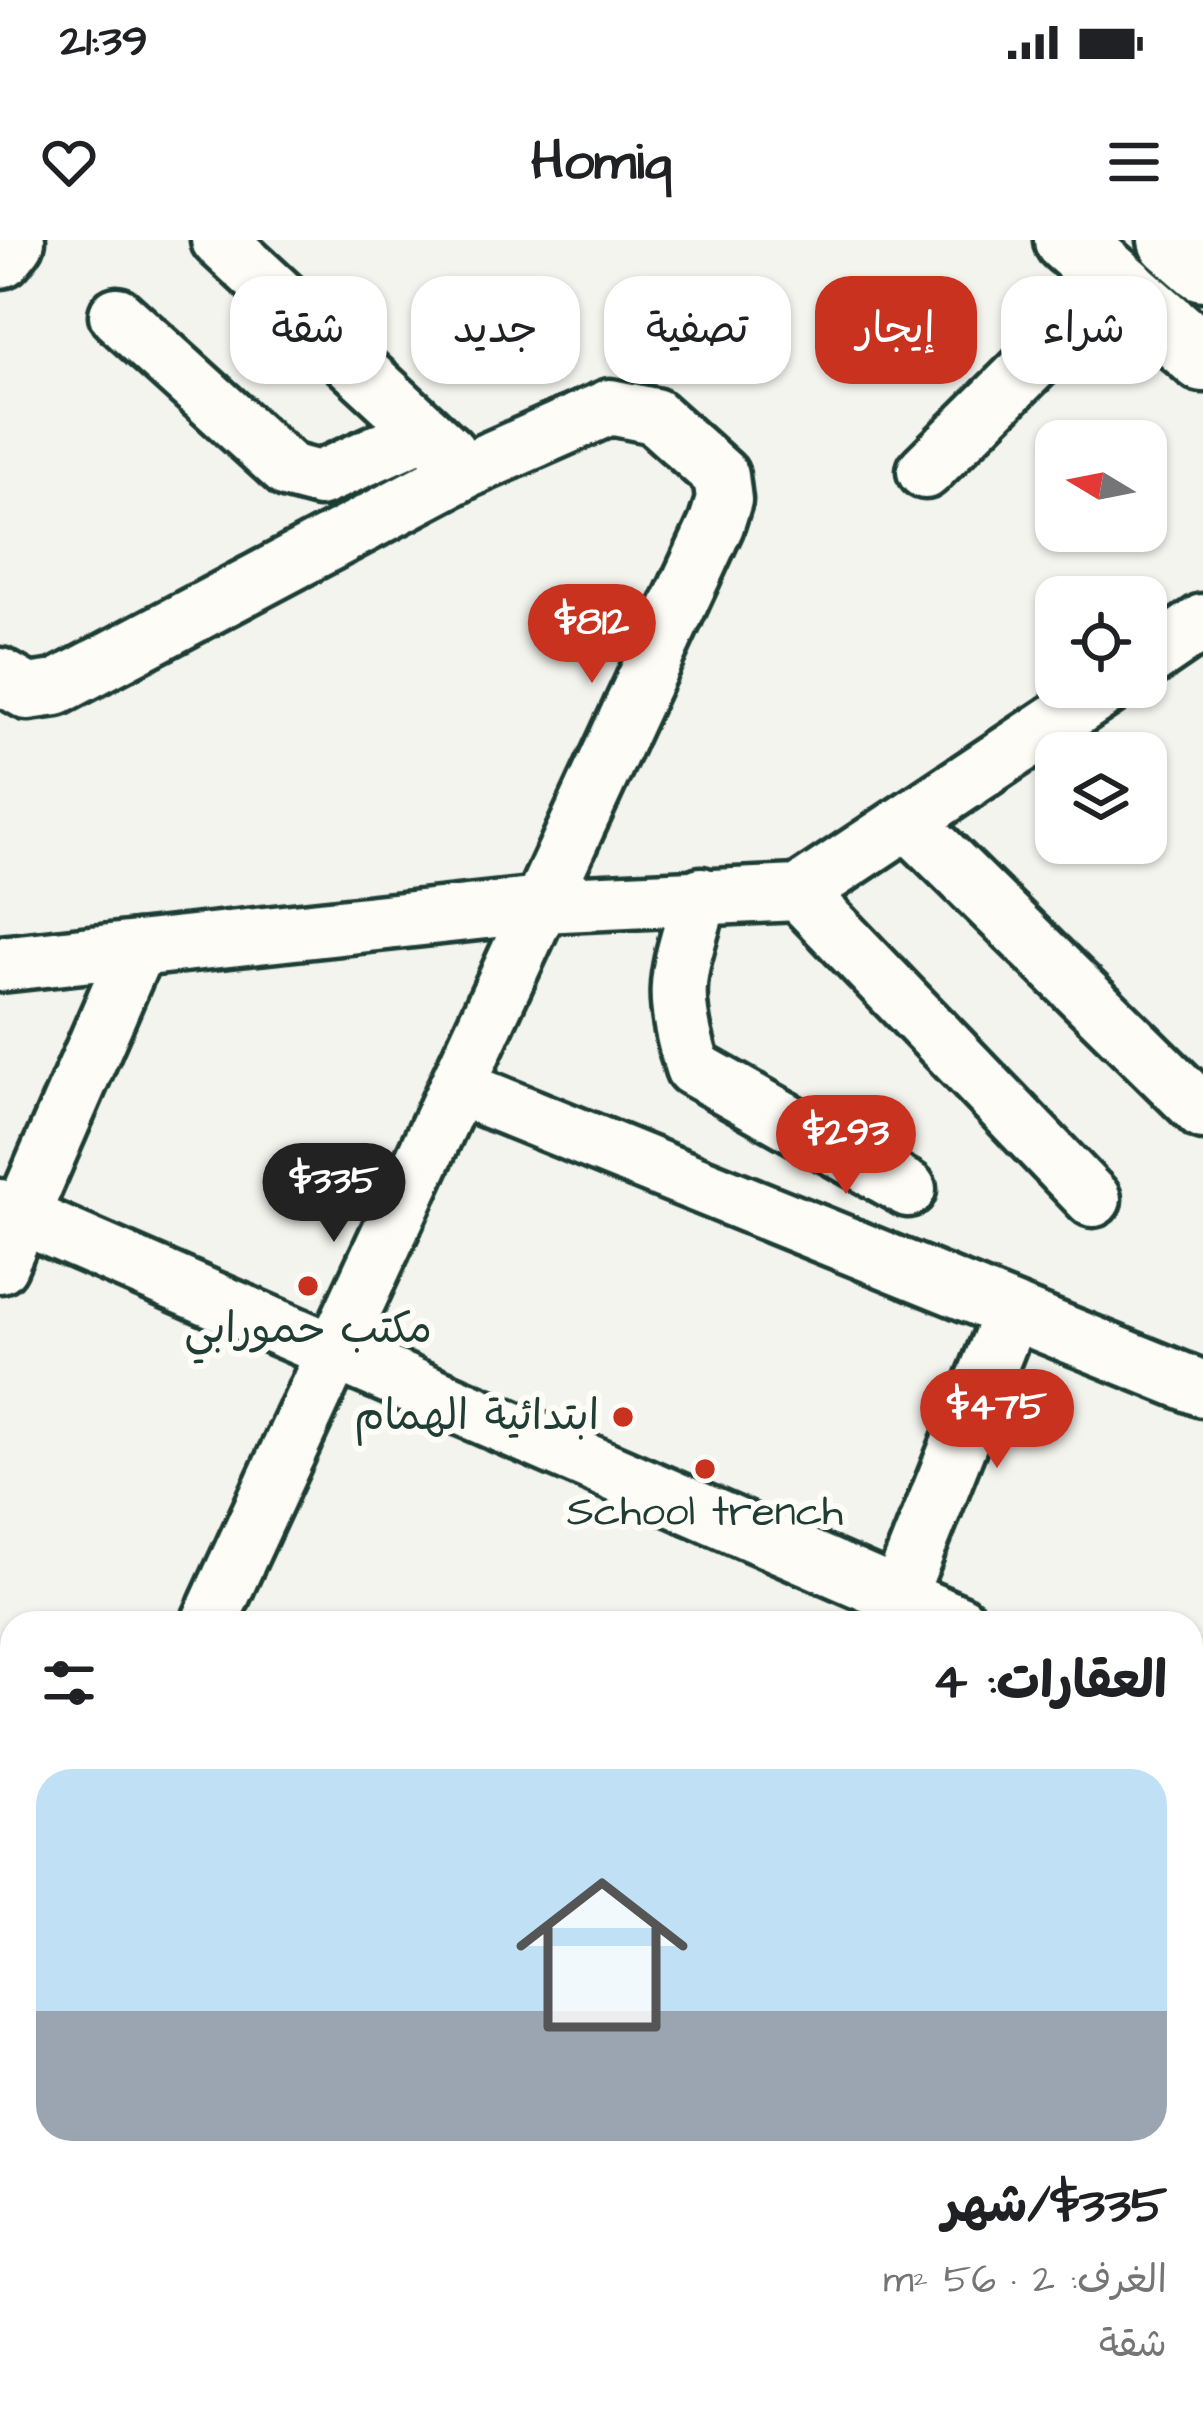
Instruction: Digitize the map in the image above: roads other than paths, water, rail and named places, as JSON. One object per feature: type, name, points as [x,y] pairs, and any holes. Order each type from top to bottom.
[{"type":"main road","points":[[0,254],[11,240]]},
{"type":"main road","points":[[1172,240],[1203,268]]},
{"type":"main road","points":[[1091,261],[1203,358]]},
{"type":"street","points":[[219,240],[467,470]]},
{"type":"street","points":[[925,471],[1091,261]]},
{"type":"street","points":[[117,315],[289,471],[319,479],[425,431]]},
{"type":"street","points":[[0,676],[28,692],[56,688],[467,470],[610,407],[654,416],[721,476],[724,500],[716,525],[215,1611]]},
{"type":"street","points":[[1167,647],[1203,622]]},
{"type":"street","points":[[0,964],[541,905],[799,893],[1077,708]]},
{"type":"street","points":[[908,822],[1203,1112]]},
{"type":"street","points":[[799,893],[1093,1199]]},
{"type":"street","points":[[701,895],[676,983],[676,1014],[693,1068],[908,1189]]},
{"type":"street","points":[[137,949],[7,1229],[334,1352],[931,1611]]},
{"type":"street","points":[[457,1087],[1203,1389]]},
{"type":"street","points":[[898,1597],[1012,1313]]},
{"type":"place","name":"مكتب حمورابي","points":[[308,1286]]},
{"type":"place","name":"ابتدائية الهمام","points":[[623,1417]]},
{"type":"place","name":"School trench","points":[[705,1469]]}]
